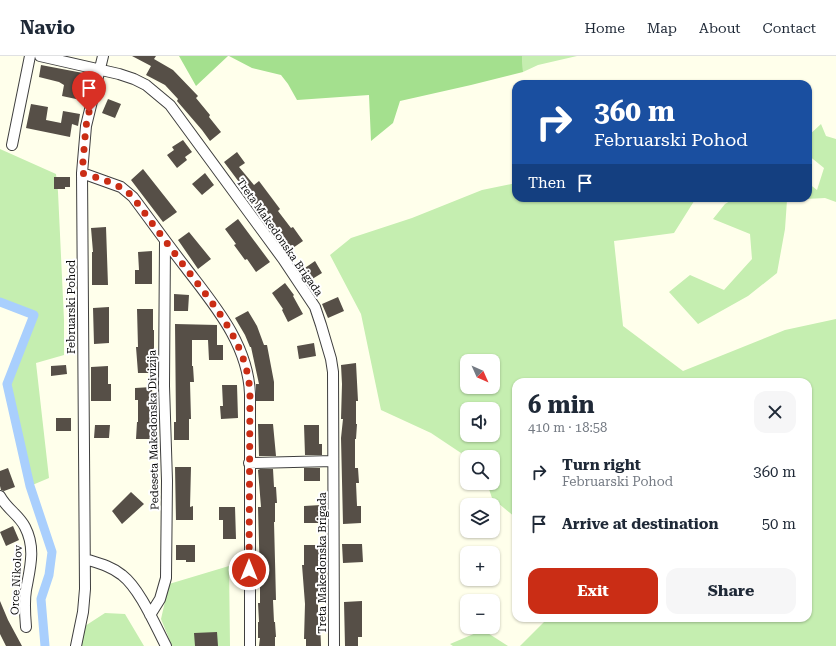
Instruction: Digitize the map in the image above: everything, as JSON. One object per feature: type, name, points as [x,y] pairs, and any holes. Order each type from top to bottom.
[{"type":"street","points":[[12,145],[30,56]]},
{"type":"street","name":"Treta Makedonska Brigada","points":[[40,56],[134,79],[146,85],[170,105],[283,259],[314,307],[331,359],[333,372],[334,646]]},
{"type":"street","name":"Februarski Pohod","points":[[76,646],[84,612],[85,559],[82,173],[86,126],[103,56]]},
{"type":"street","points":[[82,173],[116,184],[127,191],[224,318],[243,355],[250,380],[250,646]]},
{"type":"street","name":"Pedeseta Makedonska Divizija","points":[[150,615],[160,599],[166,578],[167,481],[164,386],[166,241]]},
{"type":"street","points":[[249,463],[333,461]]},
{"type":"street","name":"Orce Nikolov","points":[[0,496],[5,505],[18,516],[25,525],[30,540],[32,560],[26,590],[26,627]]},
{"type":"street","points":[[85,559],[104,565],[122,575],[132,586],[150,615],[166,646]]},
{"type":"green space","points":[[179,56],[228,56],[196,86]]},
{"type":"green space","points":[[229,56],[522,56],[523,72],[400,101],[393,123],[371,141],[369,95],[297,100],[281,75],[252,68]]},
{"type":"green space","points":[[522,56],[577,56],[538,65],[523,72]]},
{"type":"green space","points":[[821,124],[826,136],[836,139],[836,202],[825,198],[812,199],[812,186],[817,190],[824,168],[812,158],[812,132]]},
{"type":"green space","points":[[0,149],[56,174],[58,192],[64,320],[64,355],[36,363],[49,478],[30,486],[5,387],[33,315],[0,302]]},
{"type":"green space","points":[[512,184],[512,202],[693,202],[674,233],[614,241],[623,326],[683,371],[785,330],[836,319],[836,646],[520,646],[544,622],[812,622],[812,378],[512,378],[512,515],[500,505],[500,498],[492,498],[489,490],[500,490],[500,450],[460,450],[460,452],[431,433],[381,410],[361,314],[330,255],[351,238],[412,218],[482,190]]},
{"type":"green space","points":[[728,202],[787,202],[785,229],[777,273],[748,296],[698,324],[669,292],[690,275],[724,290],[752,259],[750,234],[713,219]]},
{"type":"green space","points":[[229,566],[230,646],[172,646],[161,619],[169,584]]},
{"type":"green space","points":[[105,613],[125,614],[144,646],[81,646],[85,626]]},
{"type":"green space","points":[[474,634],[489,634],[508,646],[453,646],[450,644]]},
{"type":"building","points":[[132,56],[156,56],[154,59],[173,70],[198,96],[196,98],[210,115],[209,117],[221,132],[210,141],[177,101],[178,99],[165,85],[146,75],[151,66]]},
{"type":"building","points":[[41,65],[83,73],[76,99],[62,96],[64,85],[59,82],[39,77]]},
{"type":"building","points":[[108,99],[121,104],[115,118],[102,113]]},
{"type":"building","points":[[31,104],[48,107],[46,120],[61,123],[63,111],[80,114],[78,126],[72,124],[70,137],[26,128]]},
{"type":"building","points":[[183,140],[192,152],[185,157],[187,160],[177,168],[167,155],[174,150],[172,147]]},
{"type":"building","points":[[237,152],[245,163],[239,167],[254,185],[259,181],[280,209],[278,211],[291,228],[293,227],[303,241],[290,250],[224,162]]},
{"type":"building","points":[[143,169],[177,212],[163,222],[131,180]]},
{"type":"building","points":[[205,173],[214,185],[202,195],[192,184]]},
{"type":"building","points":[[54,177],[70,177],[70,187],[65,187],[65,189],[54,189]]},
{"type":"building","points":[[238,219],[270,262],[256,272],[247,259],[245,260],[234,245],[236,244],[225,229]]},
{"type":"building","points":[[106,227],[108,285],[92,285],[93,252],[91,228]]},
{"type":"building","points":[[189,232],[211,259],[198,269],[178,240]]},
{"type":"building","points":[[152,251],[152,284],[135,284],[135,270],[139,270],[138,252]]},
{"type":"building","points":[[315,261],[322,273],[309,281],[302,270]]},
{"type":"building","points":[[285,283],[294,295],[293,296],[303,314],[288,322],[282,310],[283,309],[272,293]]},
{"type":"building","points":[[174,294],[189,295],[188,311],[174,311]]},
{"type":"building","points":[[338,297],[344,311],[328,318],[322,304]]},
{"type":"building","points":[[109,307],[109,343],[94,344],[93,308]]},
{"type":"building","points":[[137,309],[153,309],[154,373],[138,373],[136,347],[138,347]]},
{"type":"building","points":[[248,311],[257,326],[264,345],[267,345],[274,382],[274,401],[256,401],[256,384],[259,384],[251,347],[235,318]]},
{"type":"building","points":[[175,324],[217,325],[217,345],[223,345],[223,360],[209,360],[208,340],[192,340],[192,366],[194,382],[190,382],[191,419],[189,419],[189,440],[174,440],[174,422],[176,422]]},
{"type":"building","points":[[314,343],[316,356],[299,359],[297,346]]},
{"type":"building","points":[[356,363],[358,401],[356,401],[357,424],[355,439],[355,468],[358,468],[359,483],[356,483],[357,506],[361,506],[361,523],[343,524],[341,438],[343,419],[341,419],[341,365]]},
{"type":"building","points":[[66,365],[67,374],[51,376],[51,366]]},
{"type":"building","points":[[108,366],[108,384],[111,384],[111,401],[91,401],[91,367]]},
{"type":"building","points":[[222,385],[237,385],[238,418],[221,419],[220,406],[223,406]]},
{"type":"building","points":[[152,387],[154,423],[153,439],[136,439],[138,400],[135,400],[135,388]]},
{"type":"building","points":[[56,418],[71,418],[71,431],[56,431]]},
{"type":"building","points":[[258,424],[273,424],[276,456],[259,456]]},
{"type":"building","points":[[95,425],[110,425],[109,438],[94,438]]},
{"type":"building","points":[[304,425],[319,425],[319,444],[322,444],[322,455],[305,455]]},
{"type":"building","points":[[175,467],[191,467],[190,507],[193,506],[193,520],[176,520]]},
{"type":"building","points":[[8,468],[15,487],[4,491],[1,490],[0,486],[0,471]]},
{"type":"building","points":[[304,468],[320,468],[320,481],[304,481]]},
{"type":"building","points":[[273,469],[274,487],[276,487],[277,503],[275,503],[274,522],[276,600],[273,600],[276,637],[275,646],[259,646],[260,638],[258,638],[260,579],[258,507],[261,507],[258,470]]},
{"type":"building","points":[[131,492],[144,504],[122,524],[112,511]]},
{"type":"building","points":[[321,505],[321,523],[304,523],[304,506]]},
{"type":"building","points":[[219,507],[235,507],[236,539],[223,539],[223,520],[219,520]]},
{"type":"building","points":[[13,526],[19,540],[6,546],[0,532]]},
{"type":"building","points":[[342,544],[362,544],[363,562],[343,563]]},
{"type":"building","points":[[176,545],[195,545],[195,562],[176,560]]},
{"type":"building","points":[[304,545],[321,545],[321,561],[318,561],[320,599],[318,599],[318,622],[320,622],[321,646],[306,646],[306,639],[304,639],[305,604],[302,565],[304,565]]},
{"type":"building","points":[[0,601],[22,646],[6,646],[0,634]]},
{"type":"building","points":[[362,601],[362,637],[358,637],[358,646],[345,646],[344,602]]},
{"type":"building","points":[[217,632],[218,646],[195,646],[194,633]]},
{"type":"waterway","points":[[0,302],[34,315],[7,384],[30,486],[52,552],[49,575],[41,599],[45,646]]},
{"type":"route","points":[[89,112],[86,126],[82,173],[116,184],[133,197],[224,318],[243,355],[250,380],[249,570]]}]
